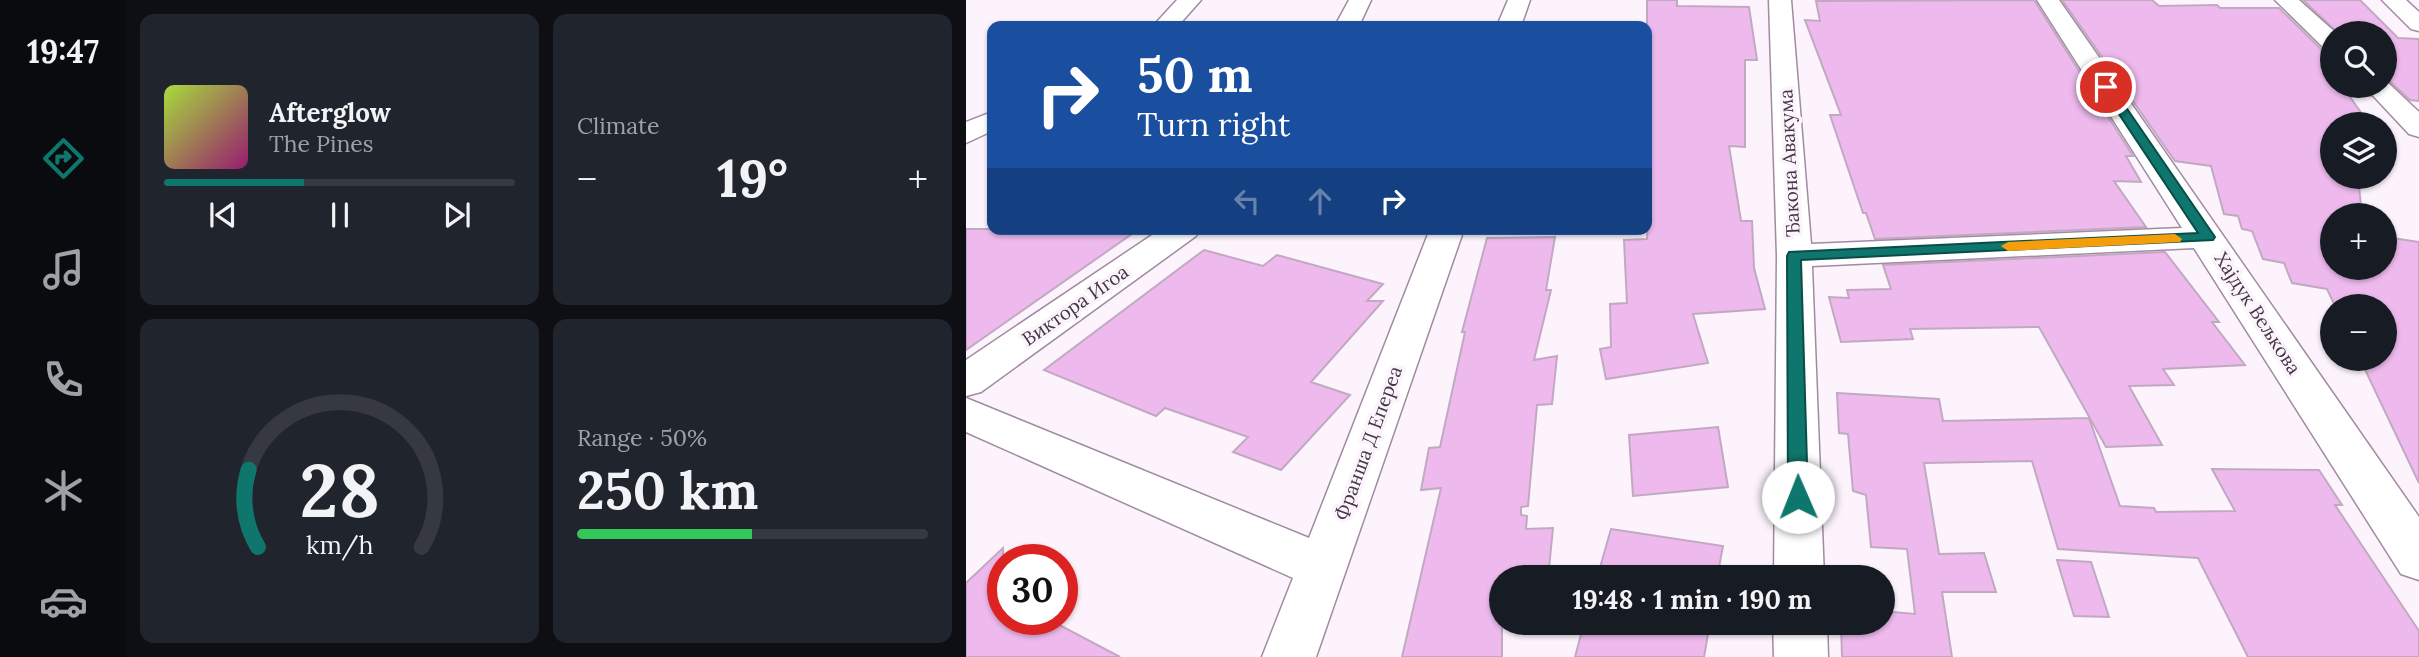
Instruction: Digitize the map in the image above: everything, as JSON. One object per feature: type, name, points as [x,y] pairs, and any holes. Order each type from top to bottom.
[{"type":"street","points":[[1170,21],[1190,0]]},
{"type":"street","points":[[1350,21],[1360,0]]},
{"type":"street","points":[[1511,21],[1519,0]]},
{"type":"street","name":"Ђакона Авакума","points":[[1780,0],[1794,256],[1799,565]]},
{"type":"street","name":"Хајдук Вељкова","points":[[2048,0],[2419,558]]},
{"type":"street","points":[[2286,0],[2320,31]]},
{"type":"street","points":[[2393,0],[2419,24]]},
{"type":"street","points":[[2389,98],[2419,128]]},
{"type":"street","name":"Виктора Игоа","points":[[966,382],[1175,235]]},
{"type":"street","name":"Франша Д Епереа","points":[[1289,657],[1323,567],[1437,235]]},
{"type":"street","points":[[1794,256],[2208,237]]},
{"type":"street","points":[[966,414],[1323,567]]},
{"type":"street","points":[[1800,635],[1801,657]]},
{"type":"building","points":[[1647,0],[1677,0],[1677,6],[1749,7],[1757,60],[1745,60],[1745,147],[1729,146],[1741,221],[1752,221],[1754,268],[1765,309],[1693,314],[1708,363],[1606,379],[1600,349],[1611,347],[1610,304],[1627,303],[1624,240],[1647,239],[1647,235],[1652,235],[1652,21],[1647,21]]},
{"type":"building","points":[[2034,0],[2133,156],[2126,156],[2141,182],[2114,181],[2146,227],[1875,239],[1866,213],[1863,213],[1830,115],[1841,115],[1805,20],[1820,21],[1816,1]]},
{"type":"building","points":[[2062,0],[2152,0],[2159,6],[2279,8],[2320,48],[2320,98],[2351,98],[2361,112],[2320,112],[2320,189],[2359,189],[2361,203],[2320,203],[2320,280],[2397,280],[2397,239],[2419,242],[2419,483],[2366,371],[2397,371],[2397,294],[2329,294],[2327,289],[2292,283],[2284,263],[2263,259],[2252,231],[2242,229],[2238,216],[2224,214],[2211,166],[2175,161]]},
{"type":"building","points":[[2303,0],[2360,0],[2381,21],[2325,21]]},
{"type":"building","points":[[2397,37],[2419,39],[2419,101],[2410,100],[2397,88]]},
{"type":"building","points":[[966,229],[987,229],[987,235],[1130,235],[966,350]]},
{"type":"building","points":[[1555,237],[1546,290],[1551,290],[1534,360],[1557,356],[1552,404],[1537,405],[1528,506],[1521,507],[1521,515],[1527,516],[1526,529],[1553,528],[1549,565],[1489,565],[1489,635],[1502,635],[1502,657],[1402,657],[1441,488],[1421,490],[1429,448],[1440,447],[1465,332],[1462,332],[1487,238]]},
{"type":"building","points":[[1204,250],[1263,266],[1277,255],[1383,284],[1367,301],[1383,301],[1311,382],[1350,395],[1281,470],[1233,452],[1248,437],[1165,408],[1156,416],[1044,370]]},
{"type":"building","points":[[2165,252],[2219,322],[2212,322],[2245,365],[2163,369],[2174,385],[2129,386],[2162,445],[2106,447],[2039,327],[1910,329],[1913,339],[1841,342],[1829,297],[1849,298],[1847,290],[1891,289],[1883,265]]},
{"type":"building","points":[[1837,393],[1939,399],[1943,421],[2089,418],[2120,506],[2154,508],[2156,512],[2235,511],[2212,469],[2319,470],[2342,505],[2335,505],[2419,631],[2419,657],[2248,657],[2198,558],[2058,549],[2032,461],[1924,463],[1939,554],[1984,553],[1996,592],[1942,592],[1952,657],[1842,657],[1841,635],[1895,635],[1895,612],[1915,614],[1907,549],[1871,547],[1866,495],[1853,491],[1848,434],[1839,433]]},
{"type":"building","points":[[1718,427],[1728,487],[1633,496],[1629,435]]},
{"type":"building","points":[[1611,529],[1723,546],[1719,565],[1601,565]]},
{"type":"building","points":[[2057,560],[2091,562],[2109,617],[2074,616]]},
{"type":"building","points":[[987,563],[987,635],[1078,635],[1120,657],[966,657],[966,583]]},
{"type":"building","points":[[1581,635],[1708,635],[1704,657],[1575,657]]},
{"type":"slow traffic","points":[[2008,246],[2175,239]]},
{"type":"route","points":[[1798,497],[1794,256],[2208,237],[2106,87]]}]
